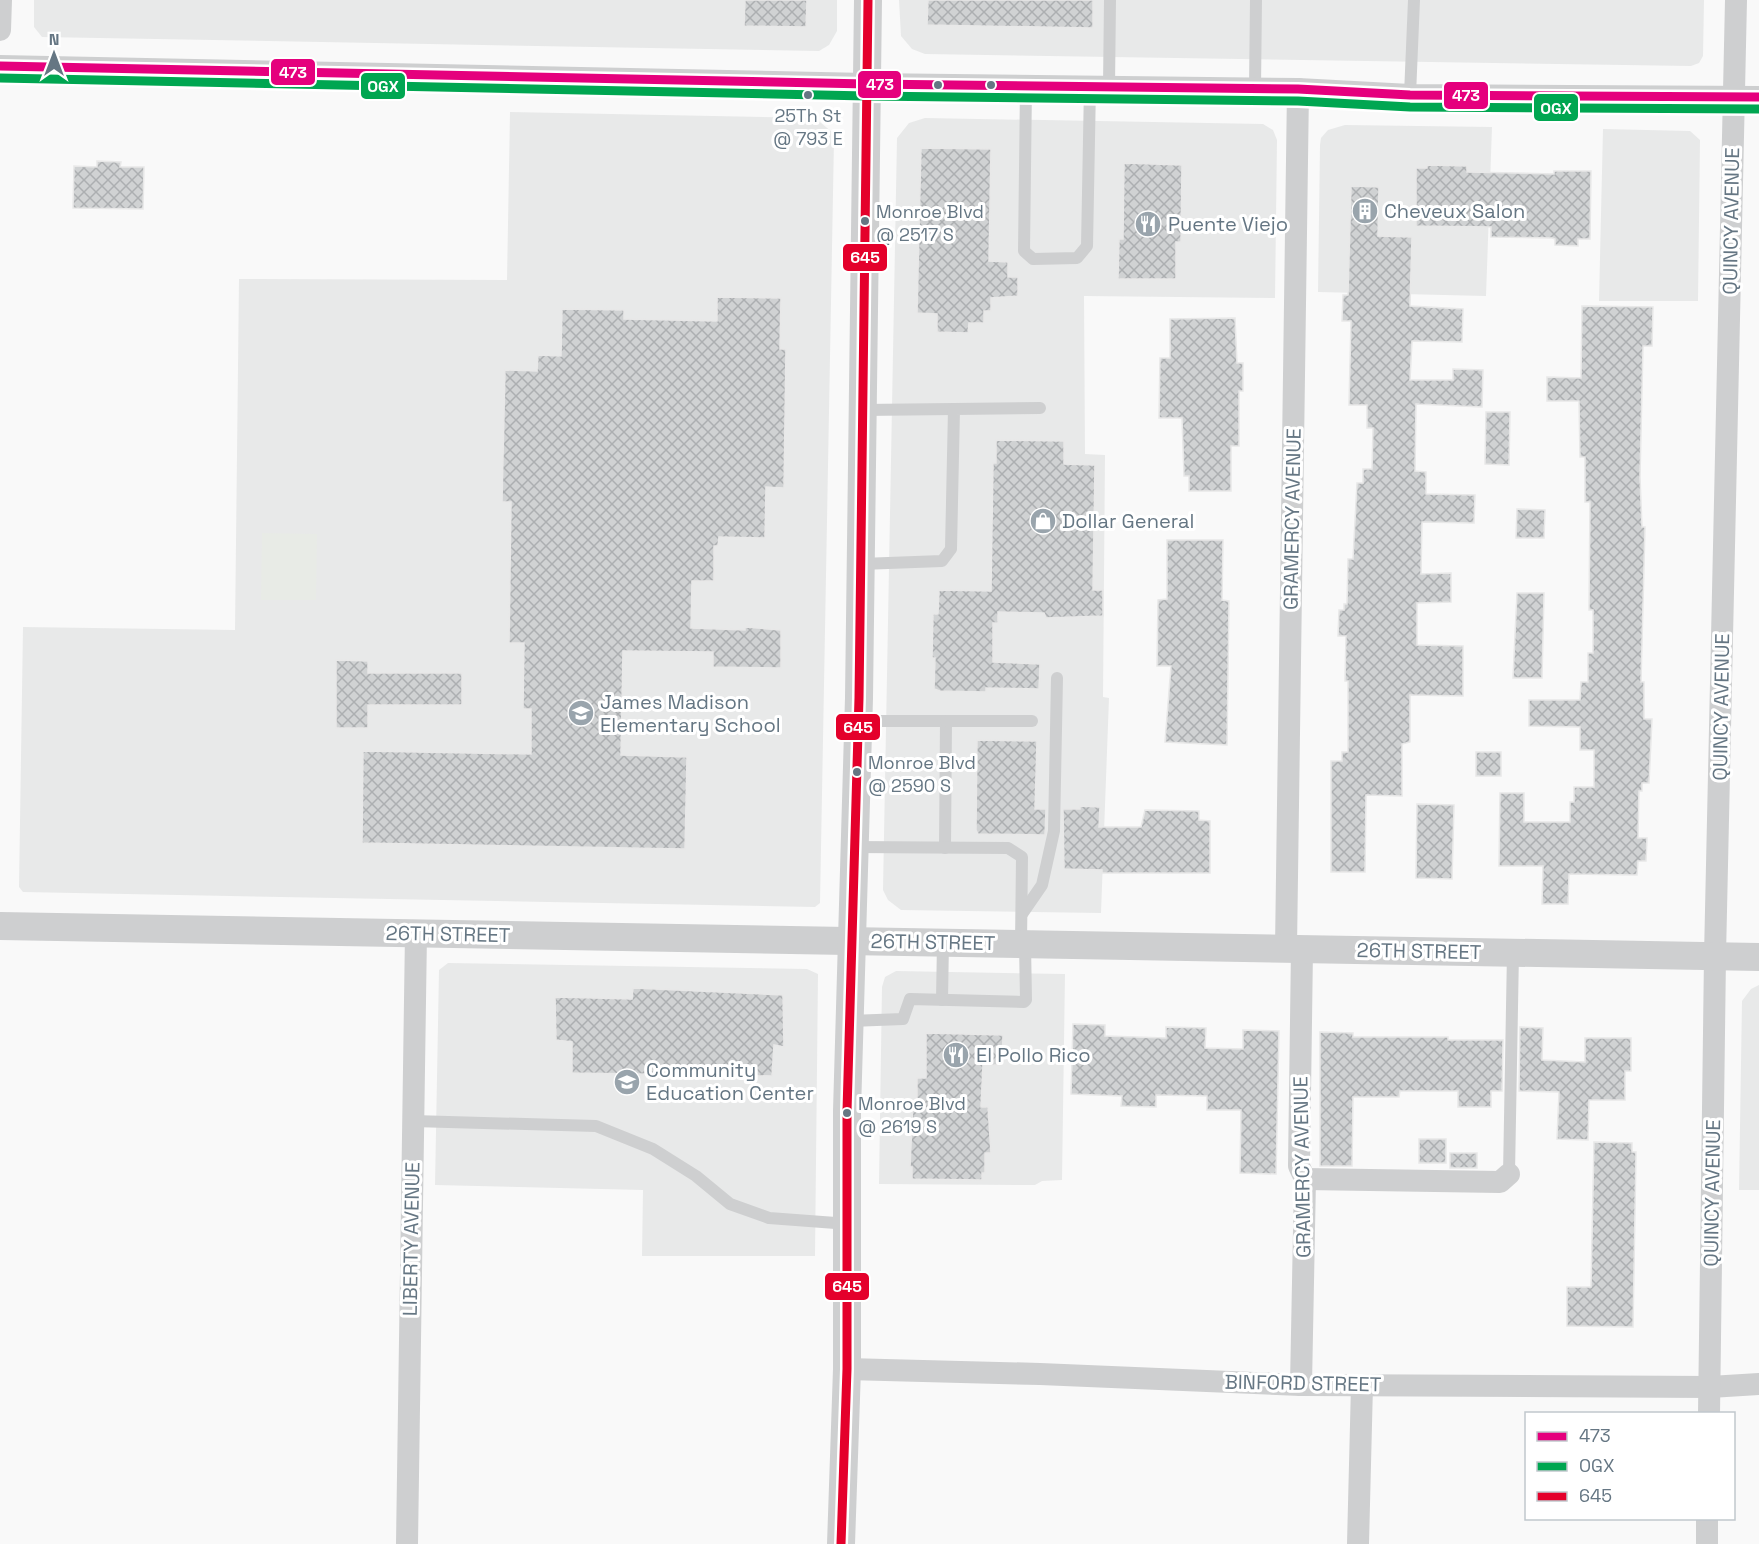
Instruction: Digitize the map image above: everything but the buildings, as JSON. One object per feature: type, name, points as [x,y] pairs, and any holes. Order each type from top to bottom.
[{"type":"street","points":[[0,30],[1,0]]},
{"type":"street","points":[[841,1544],[847,1369],[850,941],[858,721],[868,0]]},
{"type":"street","name":"QUINCY AVENUE","points":[[1709,1412],[1715,956],[1736,0]]},
{"type":"street","points":[[0,66],[867,84],[1255,88],[1410,95],[1759,97]]},
{"type":"street","name":"GRAMERCY AVENUE","points":[[1298,89],[1294,948],[1299,1166],[1305,1179],[1301,1385]]},
{"type":"street","name":"26TH STREET","points":[[0,926],[1759,957]]},
{"type":"street","name":"LIBERTY AVENUE","points":[[407,1544],[416,933]]},
{"type":"street","points":[[1305,1179],[1500,1182],[1509,1174]]},
{"type":"street","name":"BINFORD STREET","points":[[847,1369],[1040,1374],[1301,1385],[1710,1387],[1759,1384]]},
{"type":"street","points":[[1358,1544],[1362,1385]]},
{"type":"street","points":[[1707,1520],[1707,1544]]},
{"type":"lane","points":[[1026,86],[1024,251],[1032,259],[1077,258],[1087,246],[1100,86],[1110,0]]},
{"type":"lane","points":[[1255,88],[1256,0]]},
{"type":"lane","points":[[1410,95],[1413,0]]},
{"type":"lane","points":[[862,410],[1040,408]]},
{"type":"lane","points":[[861,564],[942,561],[951,549],[954,409]]},
{"type":"lane","points":[[1022,914],[1042,885],[1054,831],[1057,678]]},
{"type":"lane","points":[[858,721],[1032,721]]},
{"type":"lane","points":[[945,848],[946,721]]},
{"type":"lane","points":[[849,1021],[903,1019],[910,999],[1024,1002],[1022,856],[1008,848],[853,847]]},
{"type":"lane","points":[[942,1000],[943,942]]},
{"type":"lane","points":[[1509,1174],[1512,1136],[1513,952]]},
{"type":"lane","points":[[413,1121],[596,1126],[653,1149],[696,1176],[730,1204],[769,1218],[849,1224]]},
{"type":"shaded area","points":[[34,0],[837,0],[837,31],[829,45],[819,51],[42,37],[34,27]]},
{"type":"shaded area","points":[[899,0],[1704,0],[1703,56],[1699,63],[1691,66],[925,54],[912,49],[901,36]]},
{"type":"shaded area","points":[[510,112],[815,118],[832,132],[834,139],[820,903],[815,907],[23,892],[19,887],[23,627],[235,630],[239,279],[507,280]]},
{"type":"shaded area","points":[[925,118],[1263,124],[1273,130],[1277,140],[1275,298],[1084,296],[1085,454],[1105,455],[1103,697],[1109,698],[1101,913],[901,910],[888,900],[883,890],[897,138],[909,123]]},
{"type":"shaded area","points":[[1345,125],[1492,127],[1486,296],[1318,292],[1321,138],[1328,130]]},
{"type":"shaded area","points":[[1603,129],[1690,131],[1700,140],[1698,301],[1599,301]]},
{"type":"shaded area","points":[[262,533],[317,534],[316,600],[261,600]]},
{"type":"shaded area","name":"Community Education Center","points":[[448,963],[807,969],[818,974],[815,1256],[642,1256],[643,1190],[435,1185],[439,970]]},
{"type":"shaded area","points":[[896,971],[1065,974],[1062,1180],[1042,1181],[1035,1185],[879,1184],[882,987],[885,977]]},
{"type":"shaded area","points":[[1759,985],[1759,1190],[1739,1190],[1742,1001],[1751,989]]},
{"type":"transit line","name":"645","points":[[841,1544],[847,1369],[847,1111],[859,698],[868,0]]},
{"type":"transit line","name":"473","points":[[0,66],[867,84],[1298,89],[1410,95],[1759,97]]},
{"type":"transit line","name":"OGX","points":[[0,78],[867,96],[1298,101],[1410,107],[1759,109]]},
{"type":"place","name":"25Th St @ 793 E","points":[[808,95]]},
{"type":"place","name":"Cheveux Salon","points":[[1365,211]]},
{"type":"place","name":"Monroe Blvd @ 2517 S","points":[[865,221]]},
{"type":"place","name":"Puente Viejo","points":[[1148,224]]},
{"type":"place","name":"Dollar General","points":[[1043,521]]},
{"type":"place","name":"James Madison Elementary School","points":[[581,713]]},
{"type":"place","name":"Monroe Blvd @ 2590 S","points":[[857,772]]},
{"type":"place","name":"El Pollo Rico","points":[[956,1055]]},
{"type":"place","name":"Community Education Center","points":[[627,1082]]},
{"type":"place","name":"Monroe Blvd @ 2619 S","points":[[847,1113]]}]
